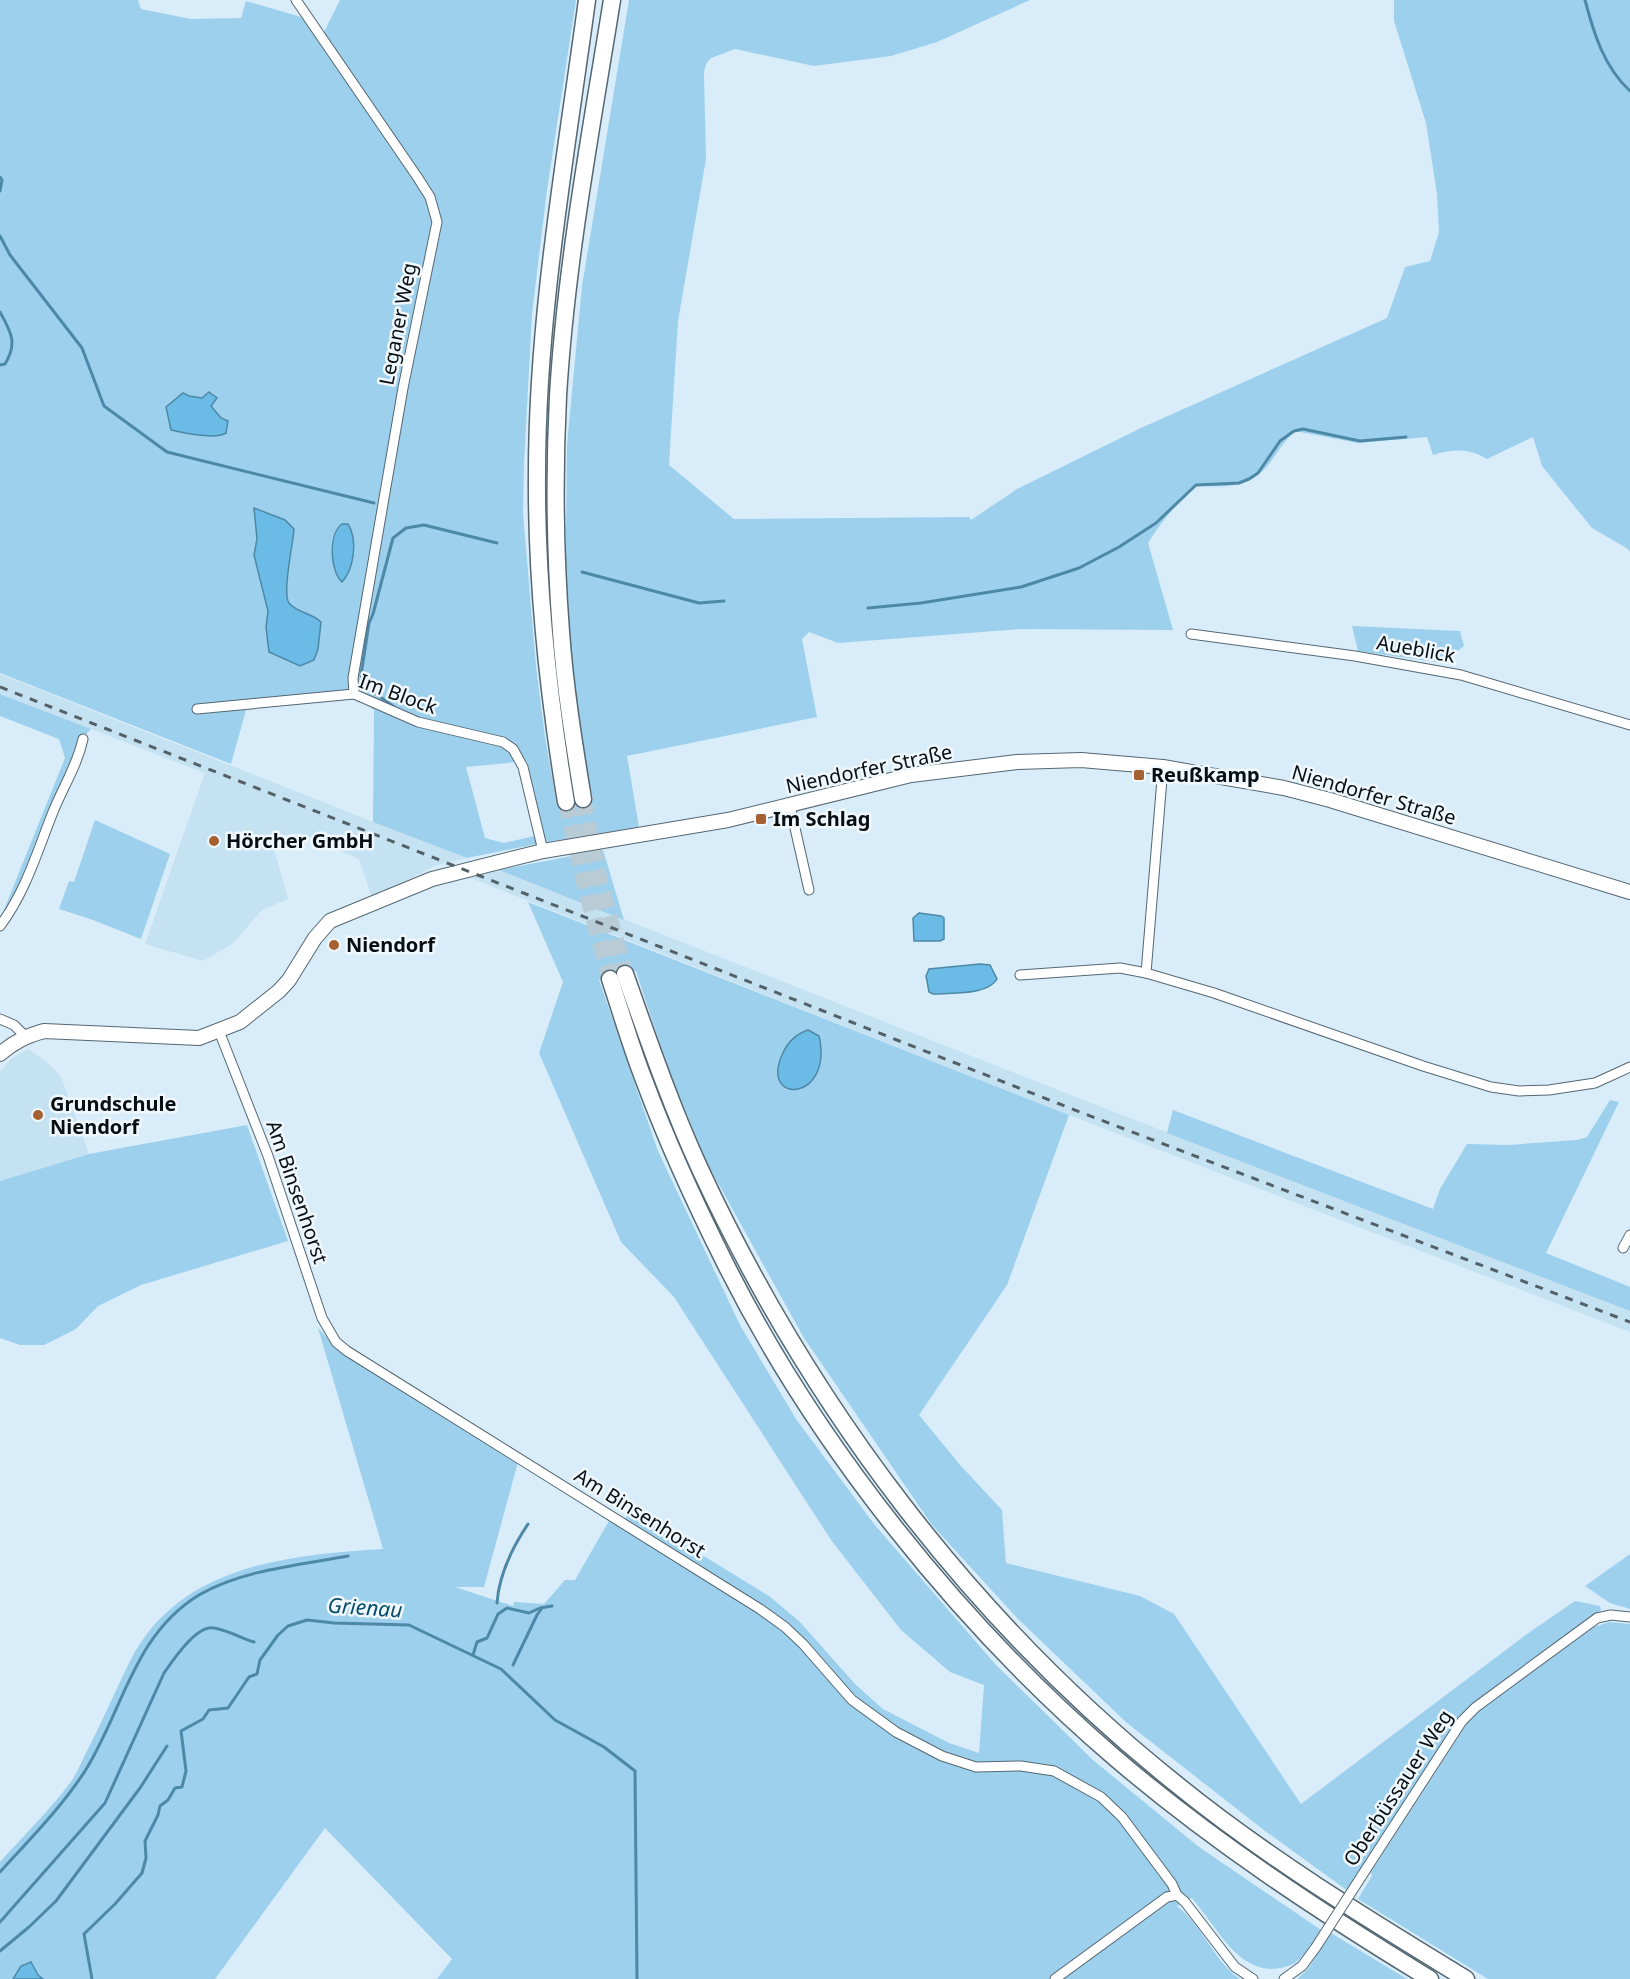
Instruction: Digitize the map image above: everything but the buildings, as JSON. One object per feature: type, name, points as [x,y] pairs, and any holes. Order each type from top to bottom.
[{"type":"highway","points":[[566,802],[550,700],[543,633],[537,537],[537,471],[545,327],[587,0]]},
{"type":"highway","points":[[583,799],[566,688],[561,633],[556,536],[558,406],[563,329],[576,226],[612,0]]},
{"type":"highway","points":[[1430,1979],[1287,1889],[1162,1797],[1097,1742],[1024,1673],[974,1622],[930,1570],[855,1474],[810,1409],[768,1342],[726,1265],[684,1176],[644,1080],[618,976],[695,1157],[744,1258],[786,1334],[826,1399],[872,1464],[946,1559],[989,1609],[1038,1660],[1093,1713],[1174,1783],[1297,1874],[1466,1979]]},
{"type":"main road","name":"Niendorfer Straße","points":[[26,1036],[44,1031],[62,1030],[199,1038],[240,1022],[279,991],[289,980],[315,938],[330,921],[432,879],[543,851],[728,820],[911,776],[1017,762],[1082,760],[1163,767],[1284,788],[1630,892]]},
{"type":"main road","points":[[0,1054],[26,1036]]},
{"type":"street","name":"Leganer Weg","points":[[296,0],[418,178],[430,198],[437,222],[399,411],[354,678],[354,694]]},
{"type":"street","name":"Aueblick","points":[[1191,634],[1355,656],[1461,675],[1630,725]]},
{"type":"street","name":"Im Block","points":[[197,709],[354,694],[418,722],[503,742],[513,749],[523,767],[543,851]]},
{"type":"street","points":[[0,926],[28,879],[53,810],[79,758],[82,739]]},
{"type":"street","points":[[1146,973],[1163,767]]},
{"type":"street","points":[[790,806],[809,890]]},
{"type":"street","points":[[1020,975],[1120,968],[1146,973],[1214,993],[1423,1066],[1491,1087],[1519,1091],[1549,1090],[1595,1083],[1630,1067]]},
{"type":"street","points":[[0,1019],[14,1025],[26,1036]]},
{"type":"street","name":"Am Binsenhorst","points":[[219,1031],[268,1156],[321,1318],[336,1342],[367,1364],[760,1609],[785,1627],[803,1644],[852,1700],[896,1732],[933,1752],[976,1767],[1028,1767],[1054,1771],[1101,1797],[1122,1817],[1172,1884],[1177,1895]]},
{"type":"street","points":[[1623,1248],[1630,1235]]},
{"type":"street","name":"Oberbüssauer Weg","points":[[1284,1979],[1302,1966],[1316,1947],[1462,1721],[1476,1707],[1597,1618],[1611,1615],[1630,1617]]},
{"type":"street","points":[[1055,1979],[1167,1897],[1177,1895],[1185,1902],[1235,1967],[1253,1979]]},
{"type":"shaded area","points":[[0,0],[138,0],[141,9],[191,19],[241,18],[246,1],[301,17],[323,34],[340,0],[576,0],[547,190],[532,314],[524,464],[523,513],[536,666],[557,806],[593,799],[584,756],[565,616],[567,445],[582,286],[629,0],[1030,0],[937,42],[891,56],[814,66],[735,49],[711,58],[704,72],[706,159],[678,321],[669,465],[734,519],[969,517],[971,520],[1017,489],[1141,428],[1387,318],[1405,267],[1430,261],[1439,232],[1437,194],[1426,123],[1394,21],[1394,0],[1630,0],[1630,552],[1592,528],[1542,466],[1533,437],[1487,459],[1460,451],[1433,455],[1427,437],[1358,443],[1295,431],[1256,476],[1229,486],[1197,486],[1182,499],[1148,543],[1173,630],[1020,629],[838,643],[809,632],[802,639],[817,717],[627,756],[639,827],[467,858],[373,822],[374,710],[363,701],[337,691],[248,703],[231,764],[0,673]],"holes":[[[527,761],[544,834],[504,843],[485,838],[466,767]]]},
{"type":"shaded area","points":[[209,392],[217,398],[211,406],[221,418],[228,421],[226,433],[207,436],[171,430],[166,407],[183,393],[202,398]]},
{"type":"shaded area","points":[[254,508],[285,520],[294,529],[287,579],[287,598],[292,606],[321,622],[318,649],[314,660],[300,666],[269,652],[266,627],[268,611],[254,555],[257,539]]},
{"type":"shaded area","points":[[342,524],[348,524],[354,546],[352,562],[342,582],[335,570],[332,553],[334,536]]},
{"type":"shaded area","points":[[1352,626],[1460,631],[1464,646],[1442,663],[1358,651]]},
{"type":"shaded area","points":[[0,674],[467,858],[437,865],[372,898],[359,859],[300,833],[271,838],[288,899],[262,910],[232,944],[203,961],[145,944],[205,773],[0,694]]},
{"type":"shaded area","points":[[0,694],[91,729],[82,739],[25,878],[0,920],[65,758],[59,739],[0,716]]},
{"type":"shaded area","points":[[95,820],[170,854],[141,939],[59,909],[69,881],[74,882]]},
{"type":"shaded area","points":[[603,850],[624,920],[499,870]]},
{"type":"shaded area","points":[[499,870],[1091,1103],[1630,1311],[1630,1332],[1069,1115],[471,878]]},
{"type":"shaded area","points":[[528,902],[1069,1115],[1007,1285],[919,1415],[961,1466],[1002,1510],[1006,1563],[1140,1596],[1174,1614],[1301,1804],[1527,1634],[1575,1601],[1600,1606],[1601,1610],[1459,1718],[1348,1891],[1265,1831],[1127,1723],[1018,1619],[932,1525],[804,1338],[708,1165],[668,1069],[636,971],[599,980],[658,1151],[740,1325],[796,1419],[874,1524],[995,1664],[1093,1760],[1199,1847],[1321,1930],[1306,1952],[1295,1963],[1272,1969],[1262,1968],[1243,1959],[1227,1944],[1192,1898],[1177,1906],[1194,1923],[1224,1964],[1240,1979],[437,1979],[452,1959],[325,1828],[215,1979],[0,1979],[0,1862],[53,1804],[77,1772],[130,1661],[151,1629],[177,1604],[206,1585],[239,1571],[310,1556],[383,1549],[318,1328],[334,1345],[518,1462],[484,1587],[455,1587],[513,1606],[514,1602],[544,1604],[565,1580],[575,1580],[610,1519],[622,1526],[629,1510],[769,1596],[799,1621],[856,1685],[883,1709],[949,1743],[979,1753],[984,1685],[950,1672],[901,1630],[831,1540],[674,1297],[621,1242],[539,1053],[563,982]]},
{"type":"shaded area","points":[[919,913],[944,918],[944,939],[914,941],[913,918]]},
{"type":"shaded area","points":[[990,965],[997,979],[986,988],[959,993],[933,994],[929,992],[926,976],[929,969]]},
{"type":"shaded area","points":[[808,1030],[819,1036],[821,1058],[816,1074],[808,1084],[798,1089],[788,1089],[781,1083],[778,1071],[782,1055],[792,1040]]},
{"type":"shaded area","name":"Grundschule Niendorf","points":[[28,1049],[49,1064],[61,1077],[89,1154],[0,1181],[0,1072],[12,1058]]},
{"type":"shaded area","points":[[1610,1100],[1619,1102],[1546,1253],[1630,1287],[1630,1311],[1167,1133],[1173,1110],[1433,1209],[1440,1189],[1467,1144],[1508,1145],[1577,1140],[1587,1137]]},
{"type":"shaded area","points":[[247,1125],[288,1241],[141,1285],[98,1306],[76,1329],[44,1345],[20,1345],[0,1338],[0,1181],[89,1154]]},
{"type":"shaded area","points":[[1630,1554],[1630,1609],[1610,1603],[1585,1586]]},
{"type":"shaded area","points":[[1609,1622],[1630,1624],[1630,1979],[1488,1979],[1358,1899],[1372,1876],[1371,1872],[1470,1719],[1591,1628]]},
{"type":"shaded area","points":[[1331,1933],[1407,1979],[1297,1979],[1307,1970]]},
{"type":"shaded area","points":[[31,1962],[43,1979],[13,1979],[21,1966]]},
{"type":"waterway","points":[[1585,0],[1601,49],[1613,71],[1630,91]]},
{"type":"waterway","points":[[0,177],[2,180],[0,191]]},
{"type":"waterway","points":[[0,236],[10,255],[82,348],[104,406],[167,452],[374,503]]},
{"type":"waterway","points":[[0,312],[12,338],[9,357],[5,364],[0,365]]},
{"type":"waterway","points":[[868,608],[921,603],[1021,587],[1079,568],[1119,547],[1156,523],[1196,485],[1239,483],[1249,479],[1258,473],[1280,441],[1294,431],[1303,429],[1360,441],[1406,437]]},
{"type":"waterway","points":[[394,707],[368,688],[361,675],[369,623],[393,538],[406,528],[424,525],[497,543]]},
{"type":"waterway","points":[[582,572],[699,603],[724,601]]},
{"type":"waterway","points":[[497,1603],[500,1582],[507,1562],[528,1524]]},
{"type":"waterway","points":[[0,1872],[76,1785],[98,1748],[144,1652],[177,1612],[199,1595],[252,1574],[348,1556]]},
{"type":"waterway","points":[[473,1655],[477,1642],[487,1638],[498,1614],[507,1608],[529,1613],[552,1606]]},
{"type":"waterway","points":[[513,1665],[542,1608]]},
{"type":"waterway","name":"Grienau","points":[[92,1979],[84,1934],[142,1873],[146,1858],[145,1841],[160,1806],[168,1800],[175,1788],[182,1787],[186,1771],[181,1731],[203,1719],[209,1710],[228,1708],[249,1677],[257,1674],[260,1660],[278,1635],[288,1626],[307,1620],[409,1625],[501,1669],[555,1720],[604,1747],[635,1771],[637,1979]]},
{"type":"waterway","points":[[0,1922],[105,1803],[164,1673],[186,1644],[207,1628],[224,1630],[254,1642]]},
{"type":"waterway","points":[[0,1951],[56,1901],[140,1788],[167,1746]]},
{"type":"tunnel","points":[[583,799],[600,882],[625,974]]},
{"type":"tunnel","points":[[566,802],[585,886],[610,979]]},
{"type":"railway","points":[[0,687],[1085,1114],[1630,1322]]},
{"type":"place","name":"Reußkamp","points":[[1139,775]]},
{"type":"place","name":"Im Schlag","points":[[761,819]]},
{"type":"place","name":"Hörcher GmbH","points":[[214,841]]},
{"type":"place","name":"Niendorf","points":[[334,945]]},
{"type":"place","name":"Grundschule Niendorf","points":[[38,1115]]}]
